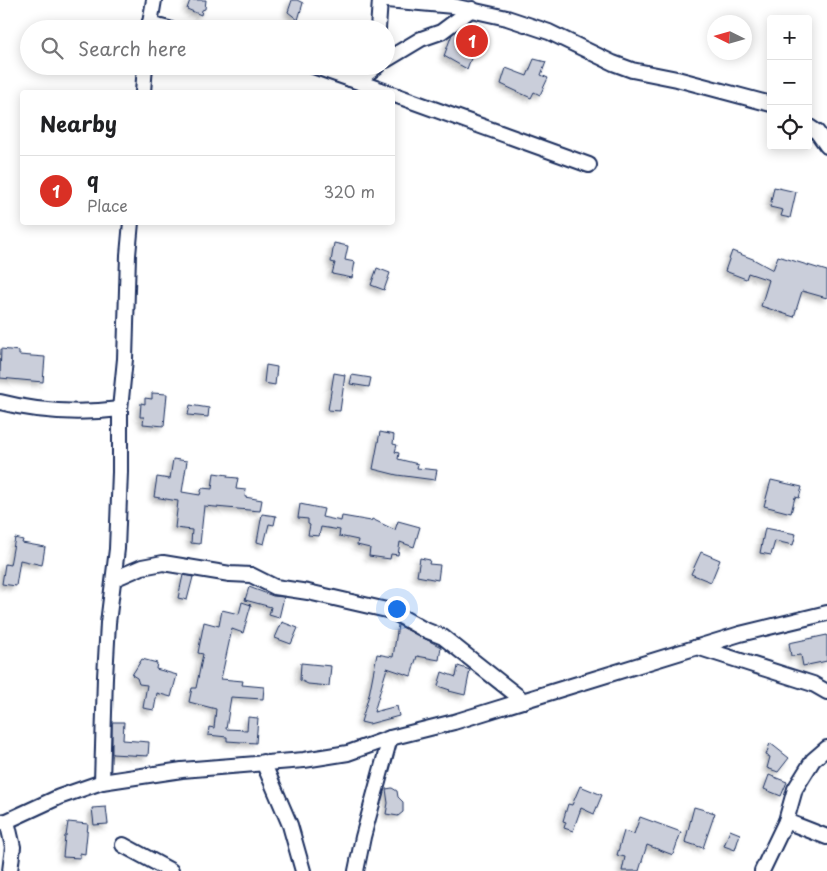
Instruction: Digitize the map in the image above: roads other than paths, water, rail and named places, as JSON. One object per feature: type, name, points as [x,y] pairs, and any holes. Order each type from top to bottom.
[{"type":"street","points":[[150,20],[154,0]]},
{"type":"street","points":[[379,20],[380,0]]},
{"type":"street","points":[[387,0],[453,6],[507,18],[549,32],[613,63],[632,70],[677,79],[767,103]]},
{"type":"street","points":[[395,55],[421,39],[441,32],[472,9]]},
{"type":"street","points":[[143,90],[144,75]]},
{"type":"street","points":[[339,75],[381,90]]},
{"type":"street","points":[[350,79],[358,75]]},
{"type":"street","points":[[395,95],[590,164]]},
{"type":"street","points":[[812,129],[817,132],[827,146]]},
{"type":"street","points":[[102,782],[105,668],[108,623],[117,550],[120,409],[125,359],[131,225]]},
{"type":"street","points":[[0,402],[39,410],[96,412],[120,409]]},
{"type":"street","points":[[114,579],[142,567],[163,563],[230,574],[251,575],[275,587],[308,592],[391,611],[423,629],[443,637],[524,701]]},
{"type":"street","points":[[10,871],[13,846],[3,822],[59,797],[102,782],[182,770],[304,760],[348,753],[390,738],[454,722],[740,634],[827,614]]},
{"type":"street","points":[[697,647],[812,684],[827,692]]},
{"type":"street","points":[[356,871],[363,837],[390,738]]},
{"type":"street","points":[[762,871],[786,820],[798,782],[813,760],[827,748]]},
{"type":"street","points":[[264,762],[290,825],[303,871]]},
{"type":"street","points":[[786,820],[827,837]]},
{"type":"street","points":[[123,845],[163,869]]},
{"type":"street","points":[[291,871],[298,854]]},
{"type":"place","name":"q","points":[[472,41]]}]
